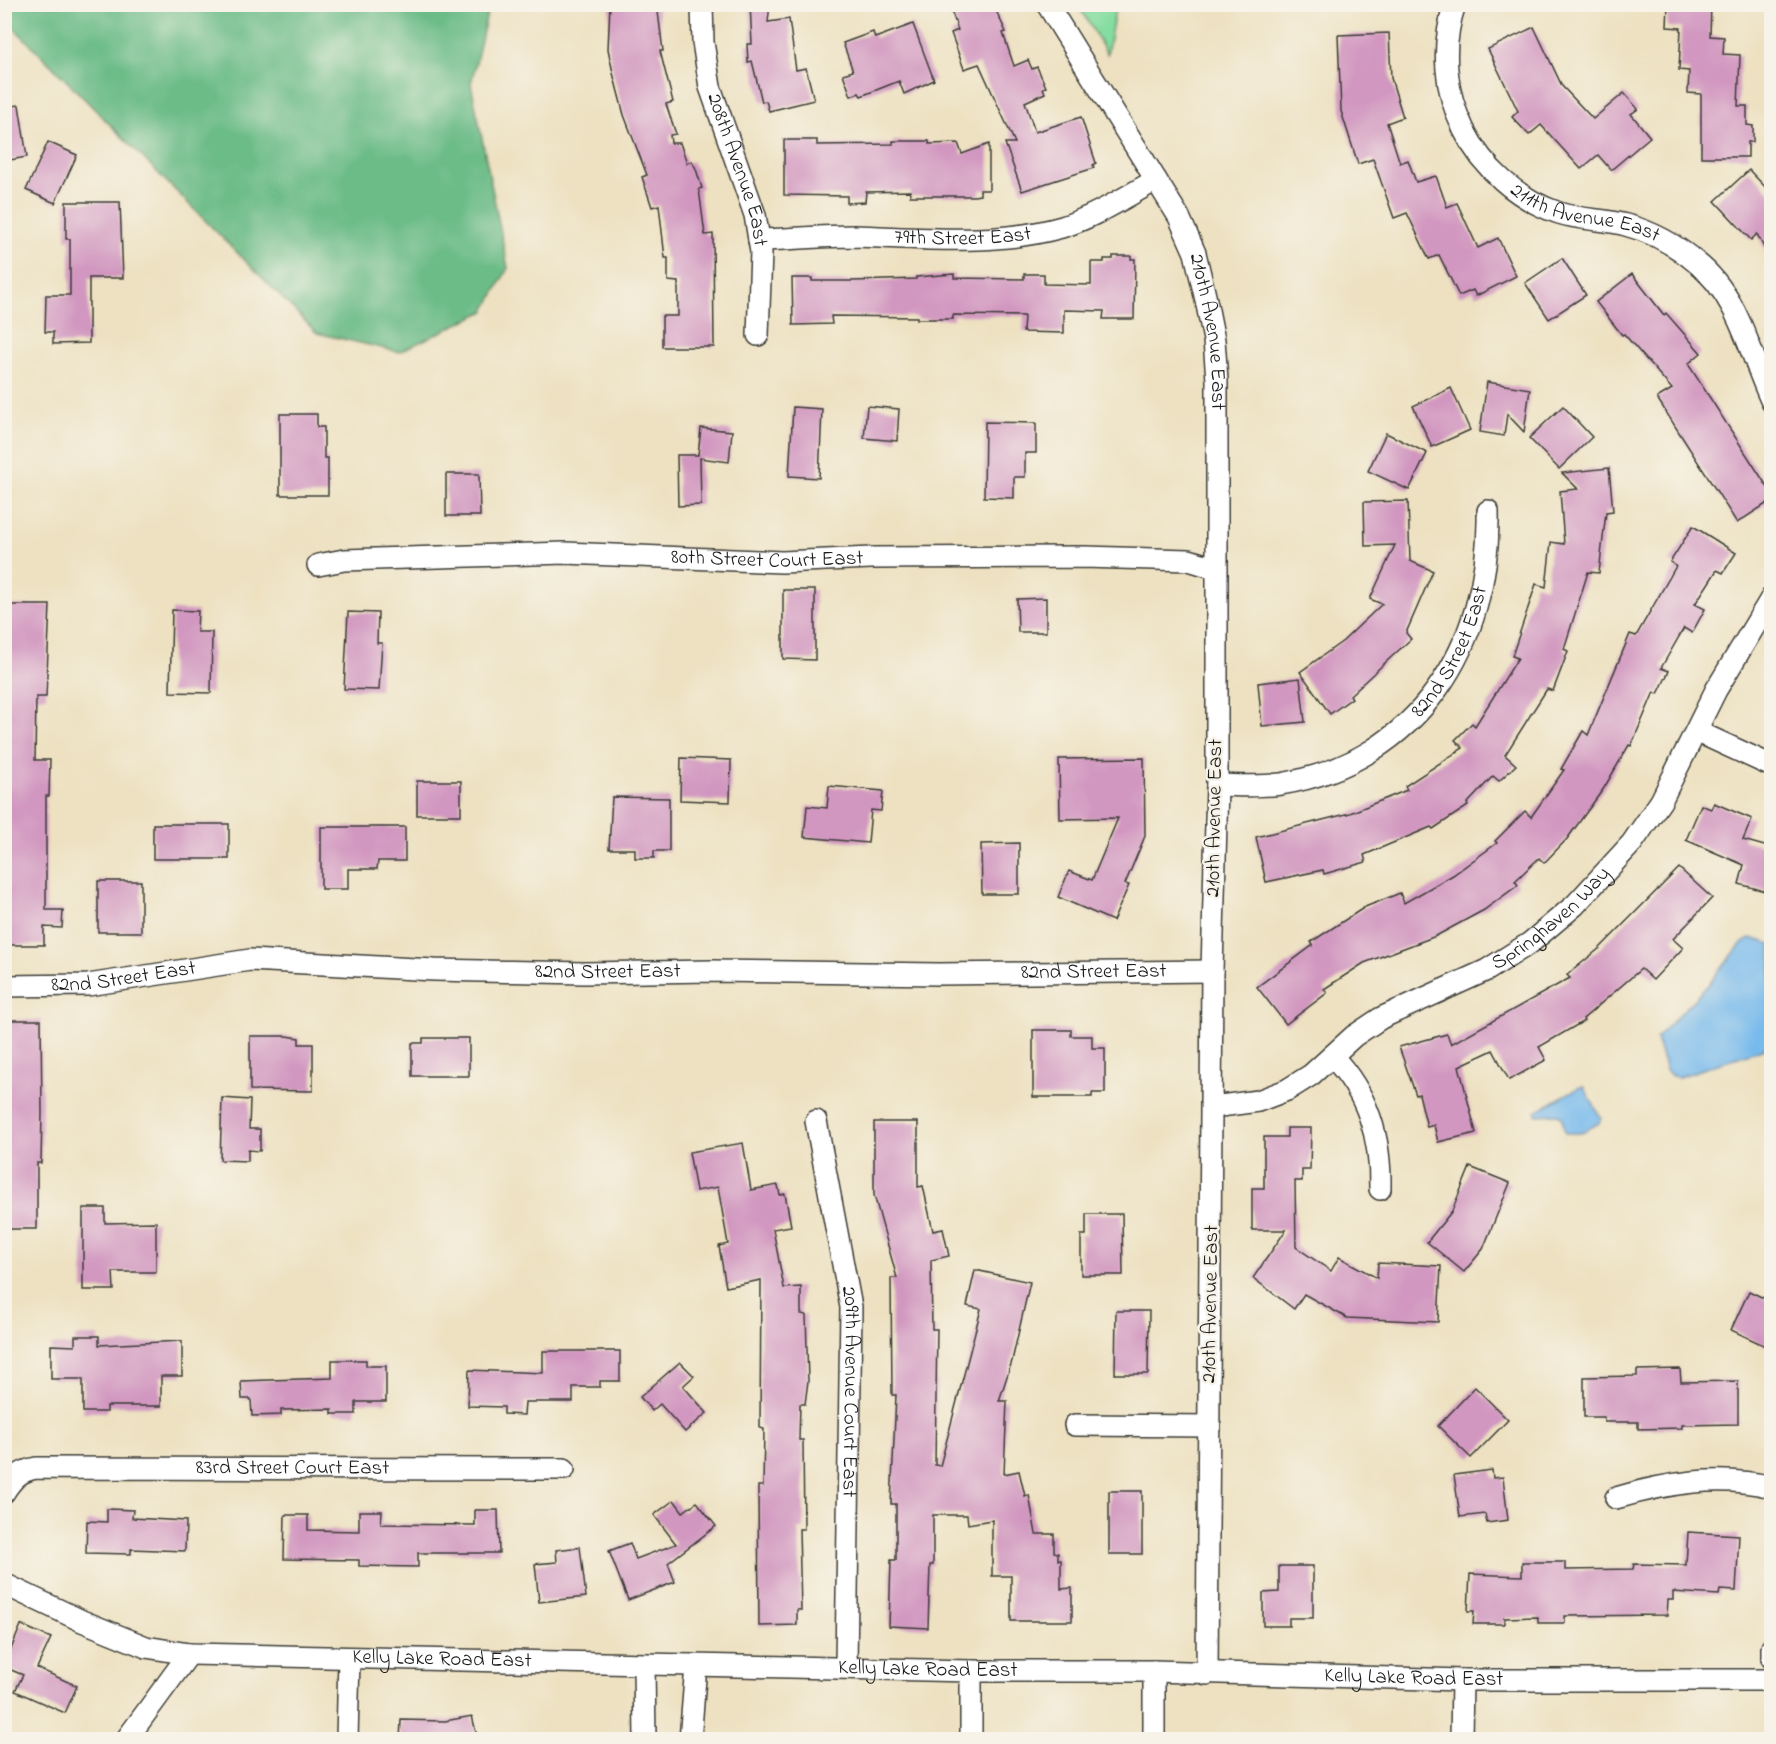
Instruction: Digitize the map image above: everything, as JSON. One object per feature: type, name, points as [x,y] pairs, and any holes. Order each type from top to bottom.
[{"type":"street","name":"208th Avenue East","points":[[702,4],[703,42],[710,87],[755,215],[759,240],[758,335]]},
{"type":"street","name":"210th Avenue East","points":[[1047,4],[1179,217],[1195,253],[1214,340],[1217,415],[1215,567],[1217,784],[1212,971],[1213,1107],[1207,1674]]},
{"type":"street","name":"211th Avenue East","points":[[1455,4],[1446,46],[1450,95],[1461,127],[1485,163],[1516,192],[1536,204],[1560,213],[1625,225],[1652,233],[1675,245],[1700,264],[1730,303],[1772,402]]},
{"type":"street","name":"79th Street East","points":[[759,240],[850,236],[977,239],[1025,235],[1065,226],[1118,202],[1156,180]]},
{"type":"street","name":"82nd Street East","points":[[1217,784],[1252,786],[1281,784],[1321,774],[1356,760],[1384,743],[1410,722],[1449,674],[1473,621],[1485,577],[1488,511]]},
{"type":"street","name":"80th Street Court East","points":[[318,565],[344,560],[565,553],[782,562],[871,558],[1084,557],[1190,560],[1215,567]]},
{"type":"street","name":"Springhaven Way","points":[[1213,1107],[1258,1101],[1287,1090],[1311,1075],[1354,1036],[1381,1018],[1487,970],[1530,942],[1575,905],[1632,843],[1661,801],[1716,690],[1772,597]]},
{"type":"street","points":[[1696,731],[1772,766]]},
{"type":"street","name":"82nd Street East","points":[[4,986],[88,986],[250,960],[434,970],[584,973],[712,971],[939,974],[1212,971]]},
{"type":"street","points":[[1332,1056],[1356,1086],[1371,1116],[1378,1140],[1380,1189]]},
{"type":"street","name":"209th Avenue Court East","points":[[816,1121],[851,1307],[846,1667]]},
{"type":"street","points":[[1075,1425],[1210,1426]]},
{"type":"street","name":"83rd Street Court East","points":[[4,1492],[12,1479],[23,1471],[120,1467],[564,1469]]},
{"type":"street","points":[[1616,1498],[1686,1482],[1729,1481],[1772,1487]]},
{"type":"street","name":"Kelly Lake Road East","points":[[4,1584],[82,1621],[146,1647],[189,1654],[971,1671],[1154,1671],[1462,1680],[1772,1680]]},
{"type":"street","points":[[1772,1648],[1772,1658]]},
{"type":"street","points":[[126,1740],[189,1654]]},
{"type":"street","points":[[347,1740],[349,1658]]},
{"type":"street","points":[[644,1665],[645,1740]]},
{"type":"street","points":[[690,1740],[696,1665]]},
{"type":"street","points":[[971,1671],[971,1740]]},
{"type":"street","points":[[1154,1671],[1154,1740]]},
{"type":"street","points":[[1461,1740],[1462,1680]]},
{"type":"green space","points":[[4,5],[489,5],[471,84],[508,268],[485,311],[399,352],[317,333],[5,19]]},
{"type":"green space","points":[[1078,5],[1116,5],[1107,54]]},
{"type":"water","points":[[1751,938],[1771,944],[1771,1046],[1679,1077],[1672,1076],[1666,1070],[1656,1038],[1708,985],[1743,942]]},
{"type":"water","points":[[1584,1087],[1601,1118],[1599,1123],[1581,1133],[1565,1133],[1562,1117],[1558,1114],[1536,1115],[1536,1111]]},
{"type":"building","points":[[610,4],[657,4],[663,51],[660,51],[673,102],[666,104],[676,134],[670,135],[671,143],[680,143],[687,163],[692,161],[696,169],[702,188],[699,189],[705,235],[713,234],[714,347],[662,347],[662,316],[678,316],[678,282],[668,281],[668,258],[665,258],[659,205],[652,207],[642,177],[647,175],[624,115],[613,73],[608,49]]},
{"type":"building","points":[[750,4],[770,4],[768,22],[789,19],[796,70],[806,68],[814,100],[769,111],[766,101],[762,102],[752,61],[748,62],[747,44],[752,44]]},
{"type":"building","points":[[949,4],[993,4],[1006,32],[1003,33],[1014,66],[1028,60],[1032,69],[1037,67],[1046,87],[1043,88],[1045,93],[1025,102],[1035,132],[1081,117],[1096,163],[1093,165],[1094,168],[1022,191],[1005,143],[1015,143],[979,64],[964,69],[951,33],[958,30]]},
{"type":"building","points":[[1668,4],[1711,4],[1710,36],[1724,37],[1723,54],[1740,55],[1738,106],[1747,106],[1747,125],[1753,126],[1753,142],[1748,142],[1748,157],[1701,157],[1701,94],[1688,93],[1689,71],[1679,70],[1681,28],[1667,27]]},
{"type":"building","points":[[913,24],[934,80],[904,94],[899,81],[861,96],[859,93],[851,96],[843,74],[853,71],[843,43],[873,32],[875,38]]},
{"type":"building","points":[[1534,27],[1562,86],[1593,119],[1624,93],[1638,109],[1631,114],[1650,137],[1611,170],[1598,155],[1581,169],[1541,125],[1529,135],[1512,117],[1518,111],[1488,49]]},
{"type":"building","points":[[1389,33],[1391,78],[1403,117],[1387,123],[1400,163],[1408,160],[1416,182],[1436,176],[1447,207],[1457,203],[1478,248],[1498,238],[1516,276],[1476,296],[1473,290],[1459,296],[1439,255],[1429,259],[1407,213],[1394,218],[1373,159],[1358,164],[1341,111],[1338,35]]},
{"type":"building","points":[[19,105],[27,157],[4,161],[4,107]]},
{"type":"building","points":[[784,140],[817,140],[817,145],[893,144],[893,141],[929,141],[929,144],[958,143],[962,154],[989,144],[989,190],[980,190],[980,195],[974,196],[910,196],[910,191],[866,192],[865,202],[847,203],[847,196],[784,195]]},
{"type":"building","points":[[48,142],[77,155],[55,203],[26,190]]},
{"type":"building","points":[[1749,170],[1772,194],[1772,263],[1757,234],[1751,240],[1715,201]]},
{"type":"building","points":[[66,202],[120,202],[123,278],[89,278],[89,343],[53,344],[53,332],[45,332],[46,295],[70,295],[70,239],[66,239]]},
{"type":"building","points":[[1113,256],[1131,256],[1131,259],[1135,259],[1134,319],[1103,319],[1104,311],[1064,310],[1064,333],[1023,332],[1024,316],[953,315],[953,319],[917,319],[917,317],[831,316],[832,324],[793,325],[792,278],[812,278],[812,281],[853,281],[916,279],[916,277],[954,274],[954,278],[1024,279],[1024,274],[1044,274],[1044,284],[1091,285],[1091,262],[1104,262],[1104,259],[1113,259]]},
{"type":"building","points":[[1562,258],[1586,295],[1549,319],[1525,283]]},
{"type":"building","points":[[1632,274],[1664,315],[1666,313],[1701,353],[1688,364],[1772,494],[1772,500],[1737,523],[1657,398],[1672,389],[1624,334],[1622,335],[1596,302]]},
{"type":"building","points":[[1487,382],[1530,389],[1524,432],[1507,414],[1504,436],[1480,432]]},
{"type":"building","points":[[1451,388],[1470,430],[1432,447],[1413,406]]},
{"type":"building","points":[[867,406],[899,409],[897,441],[864,438]]},
{"type":"building","points":[[1563,406],[1592,437],[1559,469],[1529,438]]},
{"type":"building","points":[[793,407],[822,409],[819,478],[789,476]]},
{"type":"building","points":[[280,414],[317,414],[317,427],[324,427],[324,458],[328,458],[328,495],[280,495]]},
{"type":"building","points":[[985,422],[1036,423],[1036,453],[1025,453],[1025,477],[1014,477],[1014,498],[984,497]]},
{"type":"building","points":[[701,428],[732,431],[729,462],[700,458],[701,505],[678,506],[677,455],[698,455]]},
{"type":"building","points":[[1386,433],[1427,453],[1409,490],[1368,471]]},
{"type":"building","points":[[1609,468],[1613,511],[1606,512],[1599,573],[1588,572],[1564,649],[1568,651],[1553,691],[1547,689],[1505,755],[1516,765],[1499,781],[1493,776],[1467,804],[1468,806],[1433,829],[1431,827],[1364,855],[1366,862],[1324,874],[1323,870],[1266,882],[1256,837],[1350,813],[1407,790],[1405,786],[1463,748],[1455,740],[1472,723],[1475,726],[1518,658],[1512,656],[1536,584],[1546,587],[1551,542],[1564,544],[1560,491],[1578,489],[1562,473]]},
{"type":"building","points":[[446,474],[479,474],[480,516],[446,516]]},
{"type":"building","points":[[1408,501],[1410,561],[1433,571],[1406,633],[1411,639],[1350,695],[1352,698],[1330,714],[1300,672],[1343,641],[1382,604],[1370,599],[1395,545],[1365,546],[1364,502]]},
{"type":"building","points":[[1693,526],[1736,553],[1723,573],[1717,570],[1695,604],[1705,609],[1692,633],[1684,628],[1661,668],[1669,671],[1658,694],[1654,692],[1631,746],[1629,745],[1604,788],[1567,839],[1544,863],[1539,858],[1515,881],[1518,885],[1484,910],[1436,936],[1364,963],[1324,989],[1327,993],[1286,1024],[1257,987],[1313,945],[1311,942],[1365,907],[1400,893],[1404,903],[1453,875],[1497,843],[1495,841],[1525,811],[1531,817],[1564,770],[1561,769],[1583,731],[1588,735],[1630,634],[1636,636],[1676,566],[1670,562]]},
{"type":"building","points":[[783,590],[815,590],[815,660],[783,659]]},
{"type":"building","points":[[1046,598],[1046,632],[1018,632],[1017,599]]},
{"type":"building","points":[[4,605],[50,605],[46,697],[36,697],[35,760],[50,760],[49,796],[46,796],[46,910],[63,910],[62,928],[44,927],[44,945],[4,945]]},
{"type":"building","points":[[172,610],[198,611],[197,632],[212,632],[211,693],[170,692]]},
{"type":"building","points":[[348,612],[378,613],[377,643],[382,643],[379,690],[344,689]]},
{"type":"building","points":[[1300,678],[1305,722],[1262,726],[1258,683]]},
{"type":"building","points":[[681,758],[731,760],[730,802],[680,800]]},
{"type":"building","points":[[1144,758],[1145,836],[1125,884],[1129,885],[1113,921],[1058,897],[1069,871],[1092,880],[1118,818],[1060,819],[1059,759]]},
{"type":"building","points":[[417,781],[461,781],[461,815],[417,815]]},
{"type":"building","points":[[829,786],[883,791],[881,811],[871,810],[868,843],[804,837],[807,806],[827,808]]},
{"type":"building","points":[[612,797],[669,798],[669,851],[654,851],[654,858],[635,858],[635,849],[609,849]]},
{"type":"building","points":[[1714,803],[1752,819],[1743,840],[1772,848],[1772,893],[1739,884],[1744,865],[1686,840],[1701,805],[1711,809]]},
{"type":"building","points":[[153,824],[229,824],[229,859],[153,859]]},
{"type":"building","points":[[321,827],[405,827],[405,861],[378,861],[377,869],[348,869],[348,889],[321,889]]},
{"type":"building","points":[[1019,843],[1019,894],[982,894],[981,844]]},
{"type":"building","points":[[1679,868],[1712,898],[1673,939],[1683,948],[1653,980],[1641,969],[1583,1019],[1584,1021],[1539,1047],[1546,1060],[1509,1080],[1493,1050],[1459,1066],[1476,1133],[1438,1142],[1434,1125],[1427,1127],[1419,1094],[1416,1095],[1399,1047],[1447,1034],[1451,1044],[1570,978],[1567,975],[1600,948]]},
{"type":"building","points":[[98,881],[141,881],[141,932],[98,932]]},
{"type":"building","points":[[4,1020],[41,1020],[42,1113],[41,1163],[37,1163],[37,1229],[4,1229]]},
{"type":"building","points":[[1033,1030],[1071,1030],[1071,1036],[1092,1036],[1092,1048],[1105,1048],[1105,1093],[1092,1093],[1092,1097],[1033,1097]]},
{"type":"building","points":[[250,1036],[287,1036],[299,1038],[299,1044],[313,1044],[313,1091],[250,1090]]},
{"type":"building","points":[[423,1038],[469,1038],[469,1076],[412,1076],[412,1043],[423,1043]]},
{"type":"building","points":[[222,1098],[250,1100],[249,1129],[260,1129],[260,1151],[248,1150],[248,1161],[220,1160]]},
{"type":"building","points":[[874,1122],[918,1122],[918,1187],[923,1186],[933,1231],[943,1229],[949,1256],[931,1260],[932,1329],[937,1329],[935,1465],[940,1466],[981,1309],[967,1306],[975,1270],[1030,1282],[1012,1361],[999,1401],[1007,1401],[1004,1474],[1019,1471],[1025,1496],[1029,1495],[1036,1534],[1054,1534],[1054,1552],[1058,1553],[1058,1560],[1061,1560],[1061,1589],[1072,1588],[1072,1621],[1011,1621],[1011,1576],[992,1576],[992,1520],[968,1524],[967,1515],[933,1515],[933,1565],[930,1565],[928,1628],[889,1626],[891,1560],[896,1560],[896,1504],[891,1504],[896,1395],[892,1395],[891,1278],[897,1278],[874,1195]]},
{"type":"building","points":[[1287,1128],[1311,1128],[1310,1170],[1302,1170],[1302,1181],[1295,1181],[1296,1247],[1331,1271],[1339,1257],[1377,1278],[1378,1263],[1441,1266],[1438,1322],[1347,1318],[1304,1294],[1294,1309],[1253,1278],[1286,1230],[1252,1230],[1252,1188],[1264,1188],[1264,1137],[1287,1137]]},
{"type":"building","points":[[743,1143],[751,1190],[778,1185],[780,1195],[785,1194],[791,1226],[773,1229],[784,1288],[801,1287],[801,1314],[806,1315],[808,1381],[805,1404],[800,1404],[799,1440],[803,1440],[804,1529],[799,1529],[801,1610],[797,1610],[797,1625],[759,1626],[758,1486],[763,1486],[764,1429],[760,1428],[761,1280],[726,1287],[719,1246],[728,1244],[718,1187],[696,1191],[689,1152]]},
{"type":"building","points":[[1470,1167],[1510,1183],[1483,1249],[1464,1272],[1427,1242],[1452,1211]]},
{"type":"building","points":[[83,1208],[105,1208],[105,1223],[156,1222],[156,1272],[113,1272],[114,1290],[83,1290]]},
{"type":"building","points":[[1086,1214],[1122,1214],[1123,1275],[1081,1275],[1081,1235],[1086,1235]]},
{"type":"building","points":[[1749,1291],[1772,1302],[1772,1349],[1731,1330]]},
{"type":"building","points":[[1116,1311],[1149,1311],[1148,1374],[1115,1374]]},
{"type":"building","points":[[75,1336],[99,1336],[99,1345],[182,1341],[182,1376],[161,1376],[161,1406],[107,1406],[107,1412],[83,1412],[83,1379],[51,1379],[51,1345],[75,1346]]},
{"type":"building","points":[[543,1351],[620,1351],[620,1381],[600,1381],[600,1387],[573,1387],[573,1402],[525,1402],[524,1415],[504,1414],[504,1407],[468,1406],[469,1370],[543,1373]]},
{"type":"building","points":[[332,1360],[366,1360],[366,1366],[386,1366],[386,1402],[356,1402],[356,1414],[332,1414],[332,1409],[281,1410],[281,1415],[252,1416],[251,1399],[242,1399],[241,1381],[332,1378]]},
{"type":"building","points":[[680,1362],[694,1376],[683,1386],[707,1413],[685,1432],[660,1404],[652,1411],[640,1397]]},
{"type":"building","points":[[1680,1369],[1681,1382],[1738,1381],[1738,1424],[1638,1429],[1638,1422],[1604,1422],[1604,1417],[1584,1417],[1584,1377],[1637,1376],[1637,1370]]},
{"type":"building","points":[[1475,1387],[1508,1420],[1471,1458],[1438,1426]]},
{"type":"building","points":[[1492,1470],[1493,1478],[1503,1477],[1508,1520],[1487,1523],[1485,1514],[1460,1517],[1454,1475]]},
{"type":"building","points":[[1109,1491],[1142,1491],[1142,1554],[1109,1554]]},
{"type":"building","points":[[674,1500],[683,1512],[697,1502],[716,1526],[668,1563],[675,1582],[628,1600],[609,1551],[630,1543],[636,1559],[676,1544],[654,1515]]},
{"type":"building","points":[[107,1509],[133,1510],[132,1518],[186,1521],[185,1551],[131,1549],[131,1554],[86,1553],[87,1521],[107,1522]]},
{"type":"building","points":[[475,1510],[498,1510],[499,1553],[418,1553],[418,1567],[359,1566],[359,1560],[284,1559],[285,1515],[308,1515],[308,1530],[359,1531],[359,1511],[382,1511],[381,1524],[475,1525]]},
{"type":"building","points":[[1688,1532],[1739,1535],[1736,1591],[1720,1590],[1719,1595],[1673,1592],[1673,1600],[1668,1600],[1667,1615],[1565,1616],[1565,1623],[1538,1623],[1538,1617],[1504,1618],[1504,1624],[1473,1624],[1474,1611],[1468,1611],[1470,1574],[1522,1576],[1522,1562],[1565,1562],[1565,1570],[1633,1569],[1634,1564],[1686,1565]]},
{"type":"building","points":[[580,1547],[586,1597],[539,1602],[535,1564],[557,1562],[556,1550]]},
{"type":"building","points":[[1279,1566],[1313,1566],[1313,1618],[1289,1618],[1289,1626],[1263,1626],[1263,1593],[1279,1592]]},
{"type":"building","points":[[21,1625],[51,1638],[37,1668],[77,1686],[65,1713],[15,1691],[23,1675],[4,1667],[4,1646],[11,1649]]},
{"type":"building","points":[[472,1716],[478,1740],[400,1740],[401,1720],[445,1721]]}]
